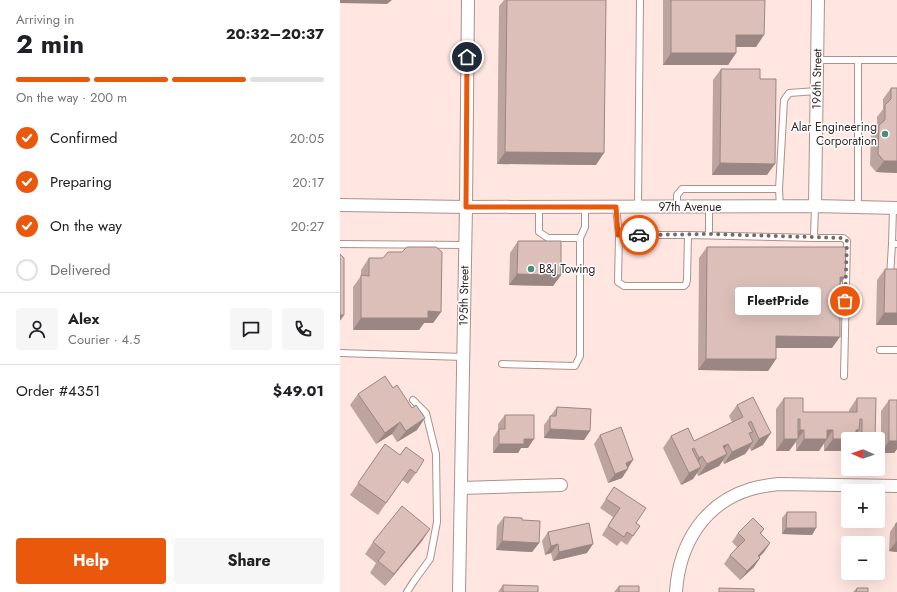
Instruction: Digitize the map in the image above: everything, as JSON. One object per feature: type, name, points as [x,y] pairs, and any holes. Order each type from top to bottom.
[{"type":"street","name":"195th Street","points":[[459,592],[468,0]]},
{"type":"street","name":"196th Street","points":[[815,206],[818,0]]},
{"type":"street","name":"97th Avenue","points":[[340,205],[466,207],[815,206],[895,208]]},
{"type":"street","points":[[676,592],[678,571],[683,553],[690,540],[698,526],[706,517],[728,498],[751,489],[779,484],[897,486]]},
{"type":"street","points":[[461,488],[561,485]]},
{"type":"lane","points":[[638,207],[640,0]]},
{"type":"lane","points":[[817,60],[897,60]]},
{"type":"lane","points":[[858,60],[858,207]]},
{"type":"lane","points":[[780,207],[779,189],[784,100],[789,93],[817,91]]},
{"type":"lane","points":[[677,206],[677,195],[682,189],[779,189]]},
{"type":"lane","points":[[502,364],[575,366],[580,356],[580,238],[585,227],[585,206]]},
{"type":"lane","points":[[709,206],[709,234]]},
{"type":"lane","points":[[814,238],[815,206]]},
{"type":"lane","points":[[539,207],[539,232],[548,238],[580,238]]},
{"type":"lane","points":[[616,207],[618,235],[618,282],[624,286],[684,286],[687,280],[688,235]]},
{"type":"lane","points":[[890,278],[894,244],[895,208]]},
{"type":"lane","points":[[618,235],[654,236],[709,234],[843,238],[847,241],[844,376]]},
{"type":"lane","points":[[340,244],[465,245]]},
{"type":"lane","points":[[880,350],[897,350]]},
{"type":"lane","points":[[340,353],[463,357]]},
{"type":"lane","points":[[407,592],[430,559],[437,522],[436,454],[426,414],[413,400]]},
{"type":"building","points":[[507,0],[606,0],[604,153],[505,152]]},
{"type":"building","points":[[671,0],[765,0],[764,35],[736,35],[736,53],[671,53]]},
{"type":"building","points":[[721,69],[760,69],[760,79],[776,79],[775,164],[720,163]]},
{"type":"building","points":[[891,88],[897,88],[897,161],[884,161],[878,154],[879,125],[885,120],[885,105],[891,99]]},
{"type":"building","points":[[518,241],[561,241],[561,275],[517,274]]},
{"type":"building","points":[[407,247],[436,247],[442,252],[441,312],[428,311],[428,318],[361,318],[361,275],[369,276],[369,258],[383,258],[388,252],[402,252]]},
{"type":"building","points":[[707,247],[846,247],[845,277],[840,277],[840,337],[776,336],[776,359],[706,359]]},
{"type":"building","points":[[340,254],[344,258],[344,315],[340,315]]},
{"type":"building","points":[[885,269],[897,269],[897,313],[884,313]]},
{"type":"building","points":[[385,376],[393,388],[397,385],[412,408],[416,405],[425,418],[406,431],[400,422],[385,433],[358,394]]},
{"type":"building","points":[[753,397],[771,433],[759,439],[751,421],[748,423],[753,432],[749,433],[753,442],[732,452],[728,444],[723,446],[727,454],[707,464],[702,456],[699,458],[694,448],[692,449],[701,467],[689,473],[671,436],[688,428],[694,441],[743,417],[737,405]]},
{"type":"building","points":[[784,398],[803,398],[803,412],[857,412],[857,398],[876,398],[875,432],[862,432],[862,419],[860,419],[859,430],[856,430],[856,432],[841,432],[841,439],[833,439],[833,430],[827,430],[827,439],[804,439],[804,430],[800,430],[800,419],[798,419],[798,439],[784,439]]},
{"type":"building","points":[[889,400],[897,400],[897,441],[889,441]]},
{"type":"building","points":[[557,407],[591,409],[590,431],[550,429],[550,416],[556,416]]},
{"type":"building","points":[[505,415],[534,415],[534,439],[524,439],[524,444],[499,444],[499,429],[505,429]]},
{"type":"building","points":[[621,427],[633,460],[626,463],[628,469],[615,474],[600,435]]},
{"type":"building","points":[[385,444],[400,455],[406,447],[424,460],[416,473],[410,469],[386,503],[358,483]]},
{"type":"building","points":[[614,487],[646,508],[636,523],[640,526],[633,536],[627,532],[624,537],[608,526],[620,508],[606,499]]},
{"type":"building","points":[[402,506],[430,529],[394,574],[378,561],[385,552],[373,542]]},
{"type":"building","points":[[787,512],[816,512],[816,528],[786,528]]},
{"type":"building","points":[[504,517],[540,521],[539,543],[502,541]]},
{"type":"building","points":[[753,518],[764,529],[760,533],[770,543],[758,556],[760,558],[747,571],[730,555],[745,540],[738,533]]},
{"type":"building","points":[[589,523],[593,544],[559,552],[558,544],[551,546],[548,532]]},
{"type":"building","points":[[897,523],[897,542],[896,542]]},
{"type":"building","points":[[503,585],[538,586],[538,592],[503,592]]},
{"type":"building","points":[[619,586],[639,586],[639,592],[619,592]]},
{"type":"building","points":[[719,588],[754,589],[754,592],[719,592]]},
{"type":"building","points":[[857,588],[868,588],[868,592],[856,592]]},
{"type":"way so far","points":[[639,235],[654,236],[709,234],[843,238],[847,241],[845,301]]},
{"type":"place","name":"Alar Engineering Corporation","points":[[885,134]]},
{"type":"place","name":"B&J Towing","points":[[531,269]]},
{"type":"place","name":"FleetPride","points":[[845,301]]},
{"type":"route","points":[[467,57],[466,207],[616,207],[618,235],[639,235]]}]
